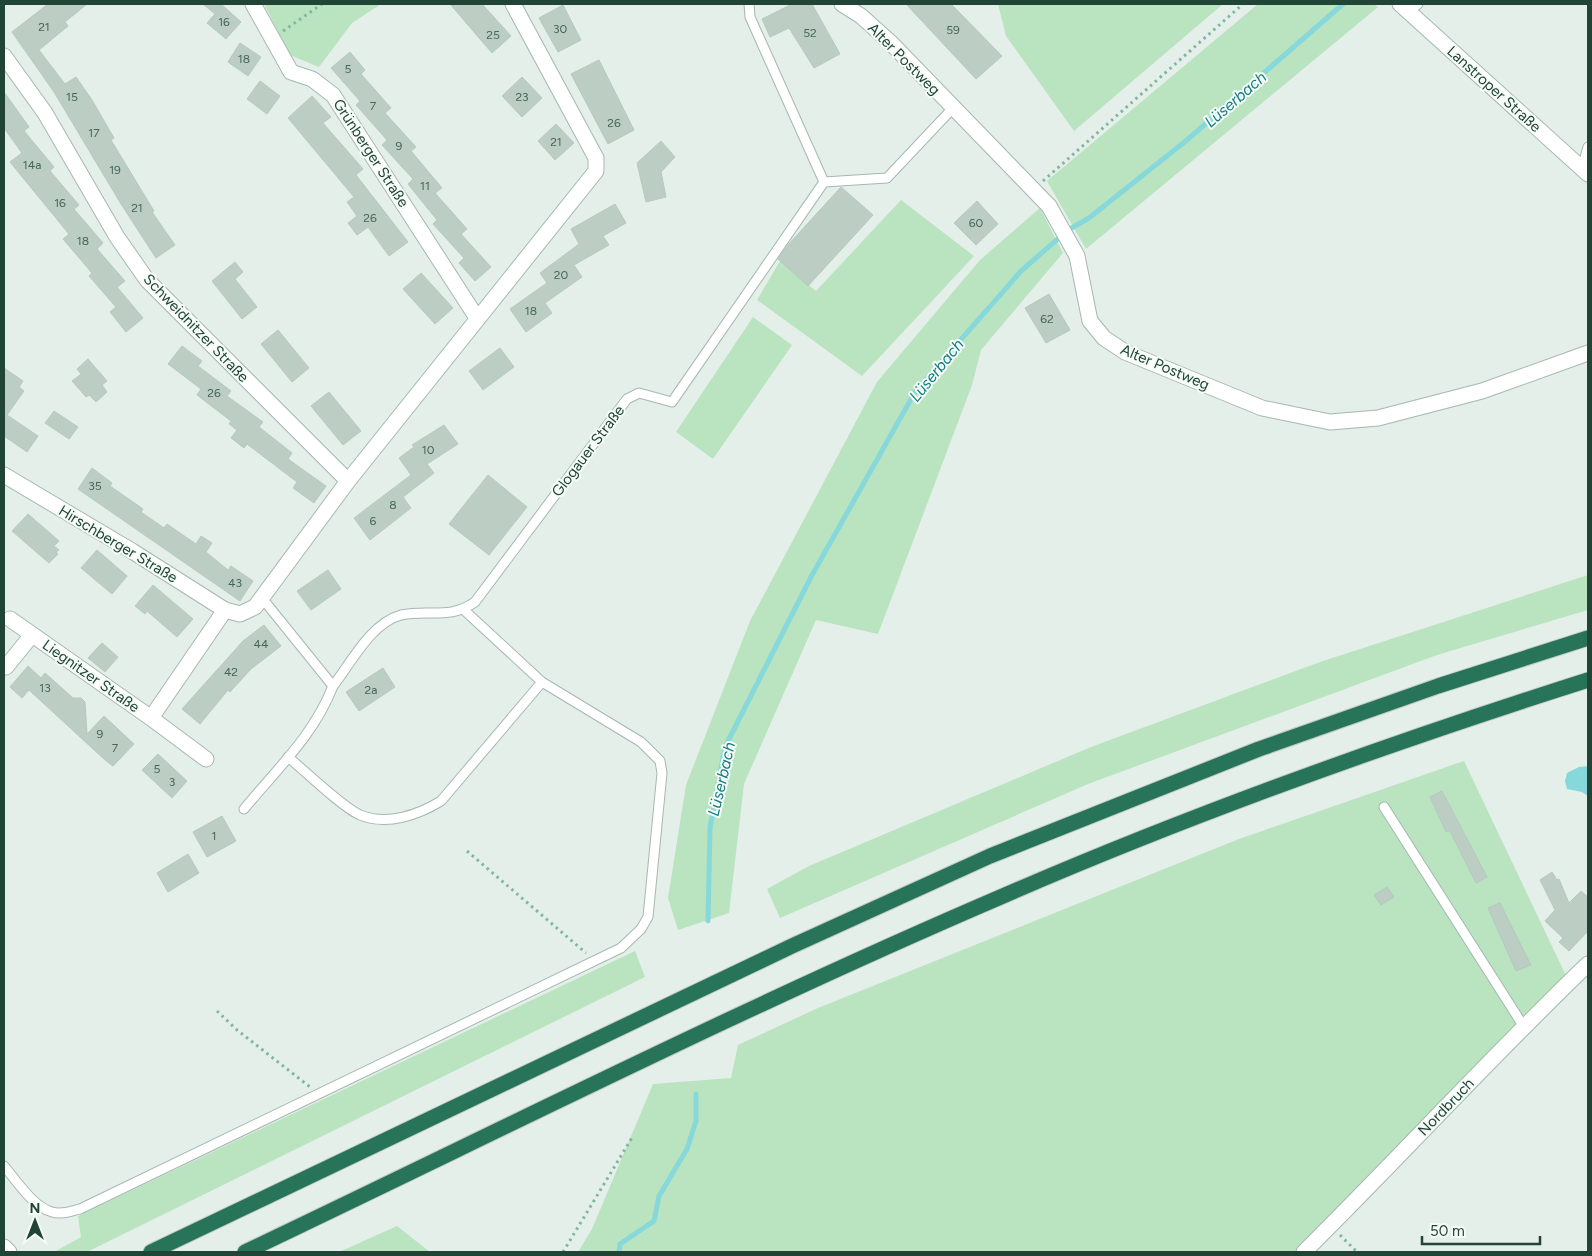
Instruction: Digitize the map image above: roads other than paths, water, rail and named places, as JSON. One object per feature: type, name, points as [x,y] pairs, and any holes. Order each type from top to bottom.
[{"type":"highway","points":[[151,1252],[810,937],[990,856],[1259,749],[1438,686],[1588,638]]},
{"type":"highway","points":[[245,1252],[795,989],[1004,895],[1269,788],[1447,726],[1588,680]]},
{"type":"street","name":"Grünberger Straße","points":[[253,4],[291,72],[312,79],[333,95],[477,318]]},
{"type":"street","points":[[225,610],[240,614],[255,607],[348,481],[596,170],[596,158],[513,4]]},
{"type":"street","name":"Alter Postweg","points":[[842,4],[861,16],[890,42],[1049,206],[1077,256],[1090,321],[1104,338],[1125,352],[1262,408],[1330,422],[1378,418],[1482,391],[1588,353]]},
{"type":"street","name":"Lanstroper Straße","points":[[1409,6],[1585,171]]},
{"type":"street","name":"Schweidnitzer Straße","points":[[4,56],[45,113],[117,237],[147,280],[348,481]]},
{"type":"street","name":"Hirschberger Straße","points":[[6,480],[132,551],[225,610]]},
{"type":"street","name":"Liegnitzer Straße","points":[[151,718],[225,610]]},
{"type":"street","name":"Liegnitzer Straße","points":[[10,619],[206,759]]},
{"type":"street","name":"Liegnitzer Straße","points":[[6,667],[32,635]]},
{"type":"street","name":"Nordbruch","points":[[1304,1252],[1524,1026],[1588,964]]},
{"type":"street","points":[[4,1247],[9,1252]]},
{"type":"lane","points":[[749,4],[750,17],[824,182],[887,178],[953,108]]},
{"type":"lane","points":[[1585,171],[1588,147]]},
{"type":"lane","name":"Glogauer Straße","points":[[464,610],[476,602],[627,399],[639,393],[672,402],[824,182]]},
{"type":"lane","points":[[262,598],[333,686]]},
{"type":"lane","points":[[4,1166],[40,1206],[53,1212],[64,1213],[80,1209],[621,948],[641,929],[648,917],[661,790],[661,767],[660,761],[641,742],[542,682],[464,610],[448,614],[401,616],[376,629],[333,686],[324,710],[304,741],[288,756],[244,809]]},
{"type":"lane","points":[[288,756],[361,815],[395,819],[420,814],[441,801],[542,682]]},
{"type":"lane","points":[[1384,807],[1524,1026]]},
{"type":"water","points":[[1588,766],[1588,796],[1582,792],[1567,789],[1565,781],[1567,773],[1579,767]]},
{"type":"waterway","name":"Lüserbach","points":[[708,921],[710,828],[725,747],[811,577],[915,392],[1021,271],[1068,230],[1089,218],[1187,140],[1343,4]]},
{"type":"waterway","name":"Lüserbach","points":[[619,1252],[620,1244],[654,1221],[659,1196],[687,1149],[696,1121],[696,1094]]}]
